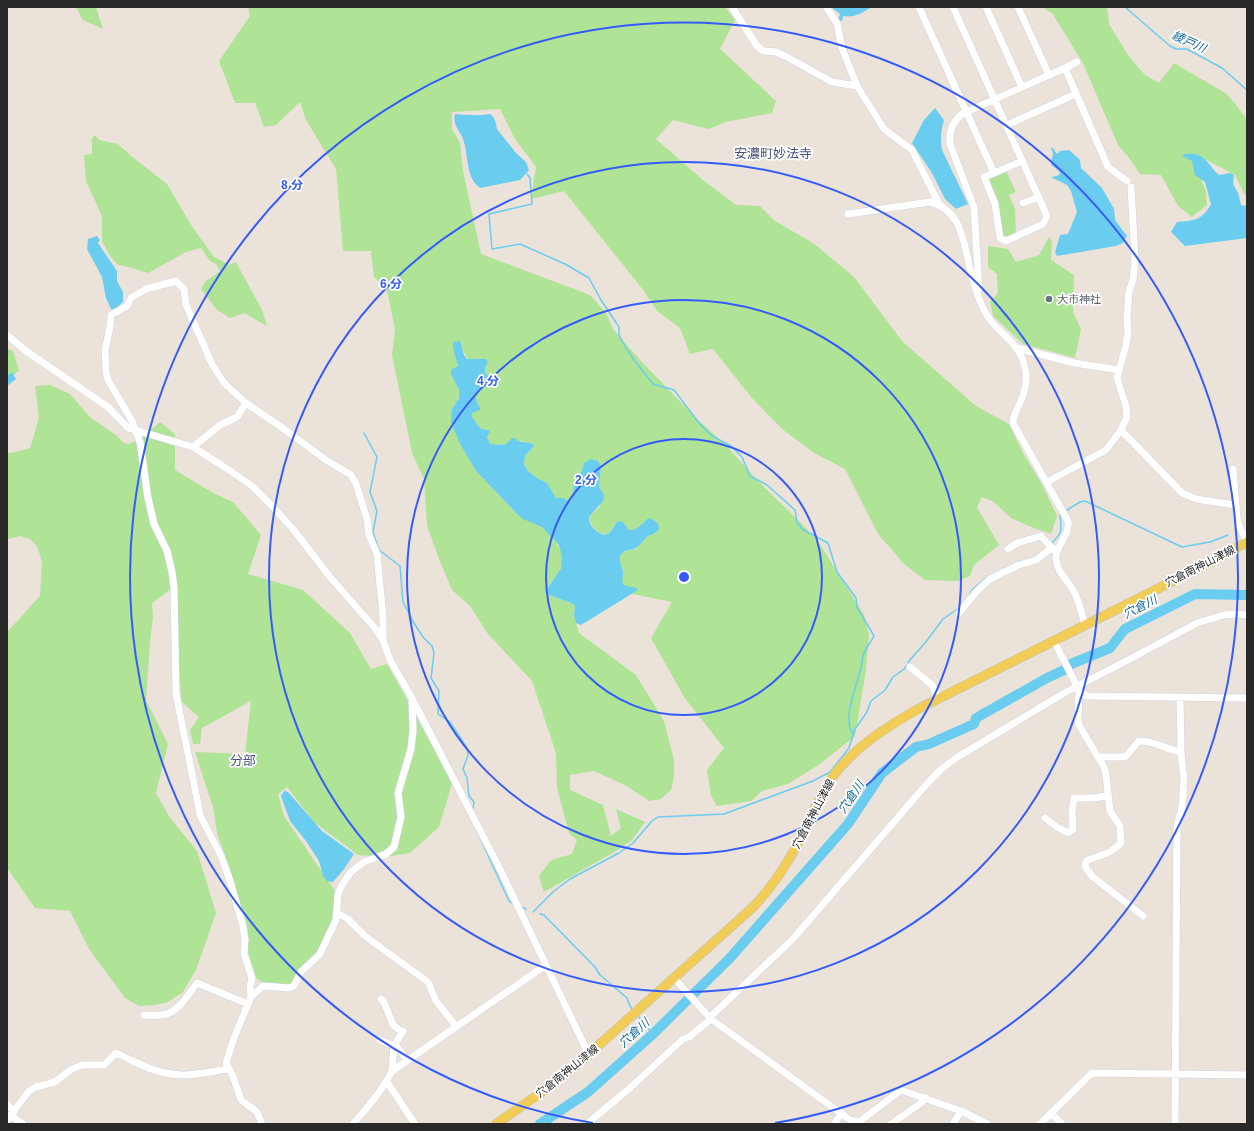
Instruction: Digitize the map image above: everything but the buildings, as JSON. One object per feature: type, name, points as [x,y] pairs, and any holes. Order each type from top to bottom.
[{"type":"main road","name":"穴倉南神山津線","points":[[496,1124],[540,1094],[588,1055],[675,980],[751,909],[773,884],[785,867],[824,790],[843,764],[867,741],[905,716],[1055,644],[1085,625],[1211,562],[1244,537]]},
{"type":"street","points":[[732,7],[757,46],[763,51],[776,52],[832,82],[857,86]]},
{"type":"street","points":[[826,7],[837,23],[842,48],[857,86],[884,129],[912,150],[939,204],[955,219],[962,233],[970,269],[982,306],[991,322],[1017,348],[1024,364],[1026,385],[1021,401],[1013,416],[1013,423],[1065,514],[1069,525],[1068,533],[1049,550],[1036,560],[1019,565],[990,580],[977,591],[959,613]]},
{"type":"street","points":[[919,7],[994,173]]},
{"type":"street","points":[[953,7],[1047,216],[1044,224],[1006,241],[1000,238],[995,204],[984,178],[1022,161]]},
{"type":"street","points":[[986,7],[1022,87]]},
{"type":"street","points":[[1018,7],[1049,75]]},
{"type":"street","points":[[980,297],[974,207],[951,148],[949,140],[952,126],[959,117],[966,112],[1077,62]]},
{"type":"street","points":[[1047,482],[1106,450],[1125,423],[1127,412],[1117,378],[1126,345],[1128,331],[1127,318],[1129,291],[1133,280],[1135,259],[1129,184],[1108,167],[1064,68]]},
{"type":"street","points":[[1007,125],[1076,94]]},
{"type":"street","points":[[1023,203],[1039,197]]},
{"type":"street","points":[[848,214],[924,202],[939,204]]},
{"type":"street","points":[[262,1124],[257,1112],[241,1100],[233,1076],[226,1063],[249,1000],[252,979],[244,952],[245,940],[243,926],[221,856],[200,815],[176,694],[174,588],[172,572],[167,551],[154,524],[148,498],[142,451],[136,431],[122,402],[108,380],[106,370],[105,351],[111,314],[127,306],[131,298],[146,289],[170,282],[176,281],[184,289],[186,305],[212,364],[224,383],[246,403],[351,476],[356,484],[368,519],[369,535],[377,554],[383,617],[383,640],[390,660],[412,698],[502,873],[588,1055]]},
{"type":"street","points":[[7,335],[26,351],[95,397],[108,407],[128,428],[193,447],[217,461],[252,486],[272,506],[383,640]]},
{"type":"street","points":[[1017,348],[1074,363],[1119,370]]},
{"type":"street","points":[[193,447],[220,425],[237,417],[246,403]]},
{"type":"street","points":[[1121,430],[1182,493],[1196,499],[1235,505]]},
{"type":"street","points":[[1233,469],[1237,518],[1244,537]]},
{"type":"street","points":[[1008,549],[1017,543],[1041,536],[1052,547],[1060,572],[1076,595],[1085,625]]},
{"type":"street","points":[[587,1124],[631,1087],[683,1039],[689,1037],[792,940],[939,771],[956,758],[988,738],[1066,692],[1197,623],[1228,615],[1247,615]]},
{"type":"street","points":[[1055,644],[1082,694],[1090,696],[1247,698]]},
{"type":"street","points":[[910,667],[932,686],[940,699]]},
{"type":"street","points":[[1077,687],[1078,721],[1104,766],[1110,811],[1120,826],[1121,843],[1110,852],[1088,860],[1085,867],[1093,877],[1143,916]]},
{"type":"street","points":[[1175,1124],[1177,826],[1182,807],[1184,781],[1181,752],[1180,697]]},
{"type":"street","points":[[249,1000],[263,986],[288,988],[294,986],[301,972],[320,954],[334,926],[337,913],[338,894],[351,872],[364,862],[386,854],[394,847],[401,817],[398,793],[411,749],[413,730],[412,698]]},
{"type":"street","points":[[1099,757],[1125,756],[1138,741],[1145,741],[1172,751],[1181,752]]},
{"type":"street","points":[[1045,818],[1057,828],[1068,833],[1073,829],[1072,813],[1074,798],[1108,796]]},
{"type":"street","points":[[337,913],[348,919],[370,939],[428,982],[436,1001],[456,1026]]},
{"type":"street","points":[[392,1071],[546,965]]},
{"type":"street","points":[[675,980],[710,1018],[854,1122],[859,1123],[901,1090],[961,1111],[987,1124]]},
{"type":"street","points":[[144,1015],[160,1016],[174,1010],[197,983],[249,1000]]},
{"type":"street","points":[[354,1124],[387,1082],[392,1071],[395,1045],[402,1032],[393,1024],[384,1002],[381,999]]},
{"type":"street","points":[[380,1040],[395,1045],[407,1060]]},
{"type":"street","points":[[10,1116],[29,1090],[55,1082],[70,1070],[82,1065],[104,1065],[116,1053],[152,1069],[169,1074],[188,1075],[228,1069]]},
{"type":"street","points":[[1040,1124],[1092,1073],[1247,1075]]},
{"type":"street","points":[[387,1082],[415,1124]]},
{"type":"street","points":[[890,1124],[926,1098]]},
{"type":"street","points":[[7,1104],[10,1116],[23,1124]]},
{"type":"street","points":[[953,1124],[961,1111]]},
{"type":"street","points":[[834,1124],[842,1113]]},
{"type":"street","points":[[1051,1113],[1062,1124]]},
{"type":"green space","points":[[76,7],[96,7],[103,29],[83,20]]},
{"type":"green space","points":[[248,7],[725,7],[735,20],[720,49],[776,101],[772,113],[726,122],[709,129],[673,120],[656,139],[703,180],[736,205],[760,206],[775,221],[813,243],[854,277],[902,341],[976,406],[1009,424],[1023,453],[1043,486],[1057,516],[1051,534],[1011,518],[994,502],[982,497],[977,507],[999,545],[974,565],[970,576],[958,581],[925,580],[904,564],[878,534],[845,469],[814,453],[782,429],[751,397],[713,349],[690,354],[680,328],[657,311],[644,291],[564,191],[531,199],[536,167],[515,139],[500,109],[452,112],[452,129],[460,143],[463,171],[481,254],[590,295],[606,313],[613,329],[639,359],[699,421],[725,444],[757,480],[818,541],[864,615],[869,635],[866,670],[855,736],[820,764],[788,784],[762,791],[751,801],[717,806],[711,796],[707,770],[724,748],[684,697],[651,638],[672,602],[632,594],[637,590],[624,586],[622,582],[623,571],[620,560],[622,553],[624,551],[637,548],[646,538],[656,533],[644,522],[638,529],[629,530],[623,522],[614,526],[608,535],[598,532],[593,527],[589,517],[600,506],[604,494],[599,487],[601,466],[584,463],[574,485],[572,500],[569,502],[564,498],[556,498],[547,484],[528,471],[524,464],[525,456],[534,446],[523,441],[505,445],[490,444],[487,437],[488,430],[481,429],[472,417],[472,413],[480,407],[476,396],[479,389],[488,385],[495,386],[492,379],[485,373],[485,367],[468,359],[460,342],[453,349],[458,366],[451,374],[459,392],[458,399],[452,409],[460,444],[476,471],[519,516],[541,526],[548,532],[560,548],[562,565],[559,573],[549,585],[549,595],[571,603],[575,606],[574,615],[579,633],[636,675],[664,721],[674,760],[674,776],[671,790],[661,799],[649,801],[625,785],[594,771],[570,775],[570,790],[603,805],[611,836],[621,828],[616,809],[645,822],[632,840],[616,851],[544,892],[539,876],[551,860],[572,854],[577,840],[569,833],[557,788],[556,753],[532,681],[488,634],[470,606],[452,590],[439,559],[427,525],[424,479],[412,453],[392,355],[395,329],[387,290],[374,277],[371,251],[343,251],[336,169],[306,120],[300,102],[276,125],[264,127],[255,103],[235,103],[219,61],[250,16]]},
{"type":"green space","points":[[1041,7],[1107,7],[1109,24],[1128,55],[1144,74],[1159,83],[1174,63],[1227,94],[1247,119],[1247,199],[1235,175],[1201,157],[1195,163],[1206,192],[1207,205],[1192,217],[1178,206],[1161,175],[1140,174],[1118,145],[1083,63],[1052,13]]},
{"type":"green space","points":[[95,135],[99,140],[118,144],[167,184],[193,228],[214,257],[229,265],[236,262],[262,310],[267,326],[244,313],[230,318],[216,309],[201,289],[205,282],[220,271],[216,264],[210,261],[201,248],[186,252],[148,273],[118,265],[110,256],[102,241],[102,216],[86,181],[84,155],[92,154],[92,138]]},
{"type":"green space","points":[[1006,171],[1016,192],[1009,195],[1015,209],[1016,233],[1006,238],[1002,236],[997,203],[989,180],[990,178]]},
{"type":"green space","points":[[1049,237],[1052,242],[1051,260],[1074,275],[1073,312],[1081,329],[1075,358],[1023,344],[993,316],[990,302],[998,293],[997,274],[988,267],[988,246],[1008,249],[1016,262],[1039,255]]},
{"type":"green space","points":[[7,349],[13,351],[19,370],[7,382]]},
{"type":"green space","points":[[50,385],[70,394],[91,418],[116,435],[124,443],[129,444],[138,440],[160,422],[175,434],[175,470],[213,493],[233,502],[261,535],[248,574],[303,590],[350,633],[371,669],[387,664],[452,784],[439,827],[410,853],[385,857],[358,855],[314,822],[287,787],[278,794],[284,816],[335,891],[333,918],[318,953],[292,984],[264,984],[256,978],[248,954],[246,929],[235,883],[217,833],[213,807],[195,752],[245,754],[251,701],[202,728],[200,744],[193,744],[190,730],[199,717],[182,702],[171,589],[152,603],[153,616],[146,700],[168,744],[156,793],[170,818],[197,851],[216,913],[196,970],[183,992],[168,1002],[155,1005],[139,1006],[125,998],[89,949],[70,911],[35,908],[7,868],[7,632],[40,596],[42,561],[37,546],[30,539],[20,536],[7,539],[7,453],[30,448],[39,418],[35,386]]},
{"type":"water","points":[[831,7],[872,7],[854,16],[843,16],[842,21],[838,20],[840,14]]},
{"type":"water","points":[[935,108],[944,120],[941,135],[942,150],[968,204],[956,209],[945,199],[932,173],[912,143],[924,120]]},
{"type":"water","points":[[455,114],[492,115],[497,129],[516,153],[526,162],[529,170],[520,180],[480,188],[472,178],[468,165],[465,145],[454,118]]},
{"type":"water","points":[[1051,147],[1057,154],[1060,151],[1069,150],[1080,160],[1081,168],[1102,188],[1114,209],[1115,220],[1127,236],[1123,243],[1116,246],[1057,256],[1055,252],[1060,235],[1068,234],[1077,212],[1071,191],[1067,185],[1051,177],[1060,174],[1059,171],[1051,165],[1053,154]]},
{"type":"water","points":[[1185,154],[1195,154],[1201,156],[1219,175],[1230,173],[1234,175],[1233,184],[1239,195],[1241,204],[1242,206],[1247,205],[1247,238],[1185,246],[1171,232],[1177,222],[1197,219],[1205,213],[1211,204],[1205,182],[1195,175],[1192,161],[1182,156]]},
{"type":"water","points":[[97,236],[100,240],[98,243],[117,271],[117,281],[123,292],[123,302],[115,309],[111,309],[106,298],[102,277],[87,249],[88,239]]},
{"type":"water","points":[[460,341],[464,355],[467,359],[486,359],[488,363],[485,367],[485,373],[492,379],[499,380],[499,383],[495,386],[481,388],[478,391],[476,398],[480,410],[472,413],[472,417],[481,429],[490,431],[487,437],[490,444],[505,445],[512,438],[515,438],[518,441],[534,444],[525,456],[524,464],[528,471],[547,483],[556,498],[564,498],[569,502],[572,500],[574,485],[584,463],[591,459],[598,461],[601,466],[599,487],[604,494],[603,501],[589,518],[593,528],[600,533],[606,535],[609,533],[618,521],[623,522],[629,530],[638,528],[649,518],[654,520],[659,526],[658,531],[647,537],[634,549],[627,550],[620,556],[623,571],[623,584],[638,590],[581,625],[576,623],[574,615],[575,606],[571,603],[549,595],[547,591],[548,587],[561,569],[562,557],[559,545],[542,527],[519,516],[476,471],[460,444],[451,422],[452,409],[459,398],[459,390],[451,374],[451,370],[458,366],[453,349],[453,342]]},
{"type":"water","points":[[12,372],[16,379],[7,386],[7,376]]},
{"type":"water","points":[[284,791],[288,792],[322,831],[354,854],[333,882],[327,881],[323,876],[319,861],[306,841],[290,821],[281,796]]},
{"type":"waterway","name":"綾戸川","points":[[1125,7],[1170,46],[1176,49],[1187,49],[1222,68],[1247,90]]},
{"type":"waterway","points":[[527,174],[530,178],[532,204],[489,214],[492,249],[520,244],[565,264],[589,278],[601,300],[619,327],[619,335],[626,348],[653,384],[674,390],[699,423],[712,436],[731,446],[742,457],[750,476],[767,485],[795,510],[797,522],[802,529],[828,543],[837,572],[856,598],[857,607],[874,636],[863,656],[849,712],[850,728],[853,735]]},
{"type":"waterway","points":[[364,433],[377,457],[370,492],[377,511],[373,532],[379,550],[400,566],[403,602],[423,637],[432,646],[434,653],[431,678],[439,691],[438,714],[450,722],[467,748],[468,755],[463,769],[467,778],[469,796],[474,802],[473,809]]},
{"type":"waterway","points":[[1067,510],[1080,502],[1085,501],[1182,547],[1210,542],[1228,535]]},
{"type":"waterway","points":[[1051,544],[1061,530],[1060,514]]},
{"type":"waterway","points":[[970,594],[973,589],[987,577],[1020,561]]},
{"type":"waterway","name":"穴倉川","points":[[540,1124],[588,1092],[653,1034],[730,958],[848,824],[882,773],[916,747],[929,744],[974,724],[976,718],[1064,670],[1071,664],[1110,648],[1125,629],[1195,594],[1247,595]]},
{"type":"waterway","points":[[533,912],[554,891],[570,879],[619,853],[633,843],[652,821],[658,817],[724,814],[813,781],[830,772],[849,748],[855,729],[867,712],[871,701],[885,690],[893,677],[904,669],[943,619],[959,608]]},
{"type":"waterway","points":[[470,816],[509,901],[512,903]]},
{"type":"waterway","points":[[522,907],[526,909]]},
{"type":"waterway","points":[[540,914],[544,915],[595,967],[600,975],[627,998],[632,1009]]},
{"type":"waterway","points":[[639,1017],[653,1034]]},
{"type":"place","name":"大市神社","points":[[1049,299]]},
{"type":"district","name":"安濃町妙法寺","points":[[773,153]]},
{"type":"district","name":"分部","points":[[243,760]]}]
